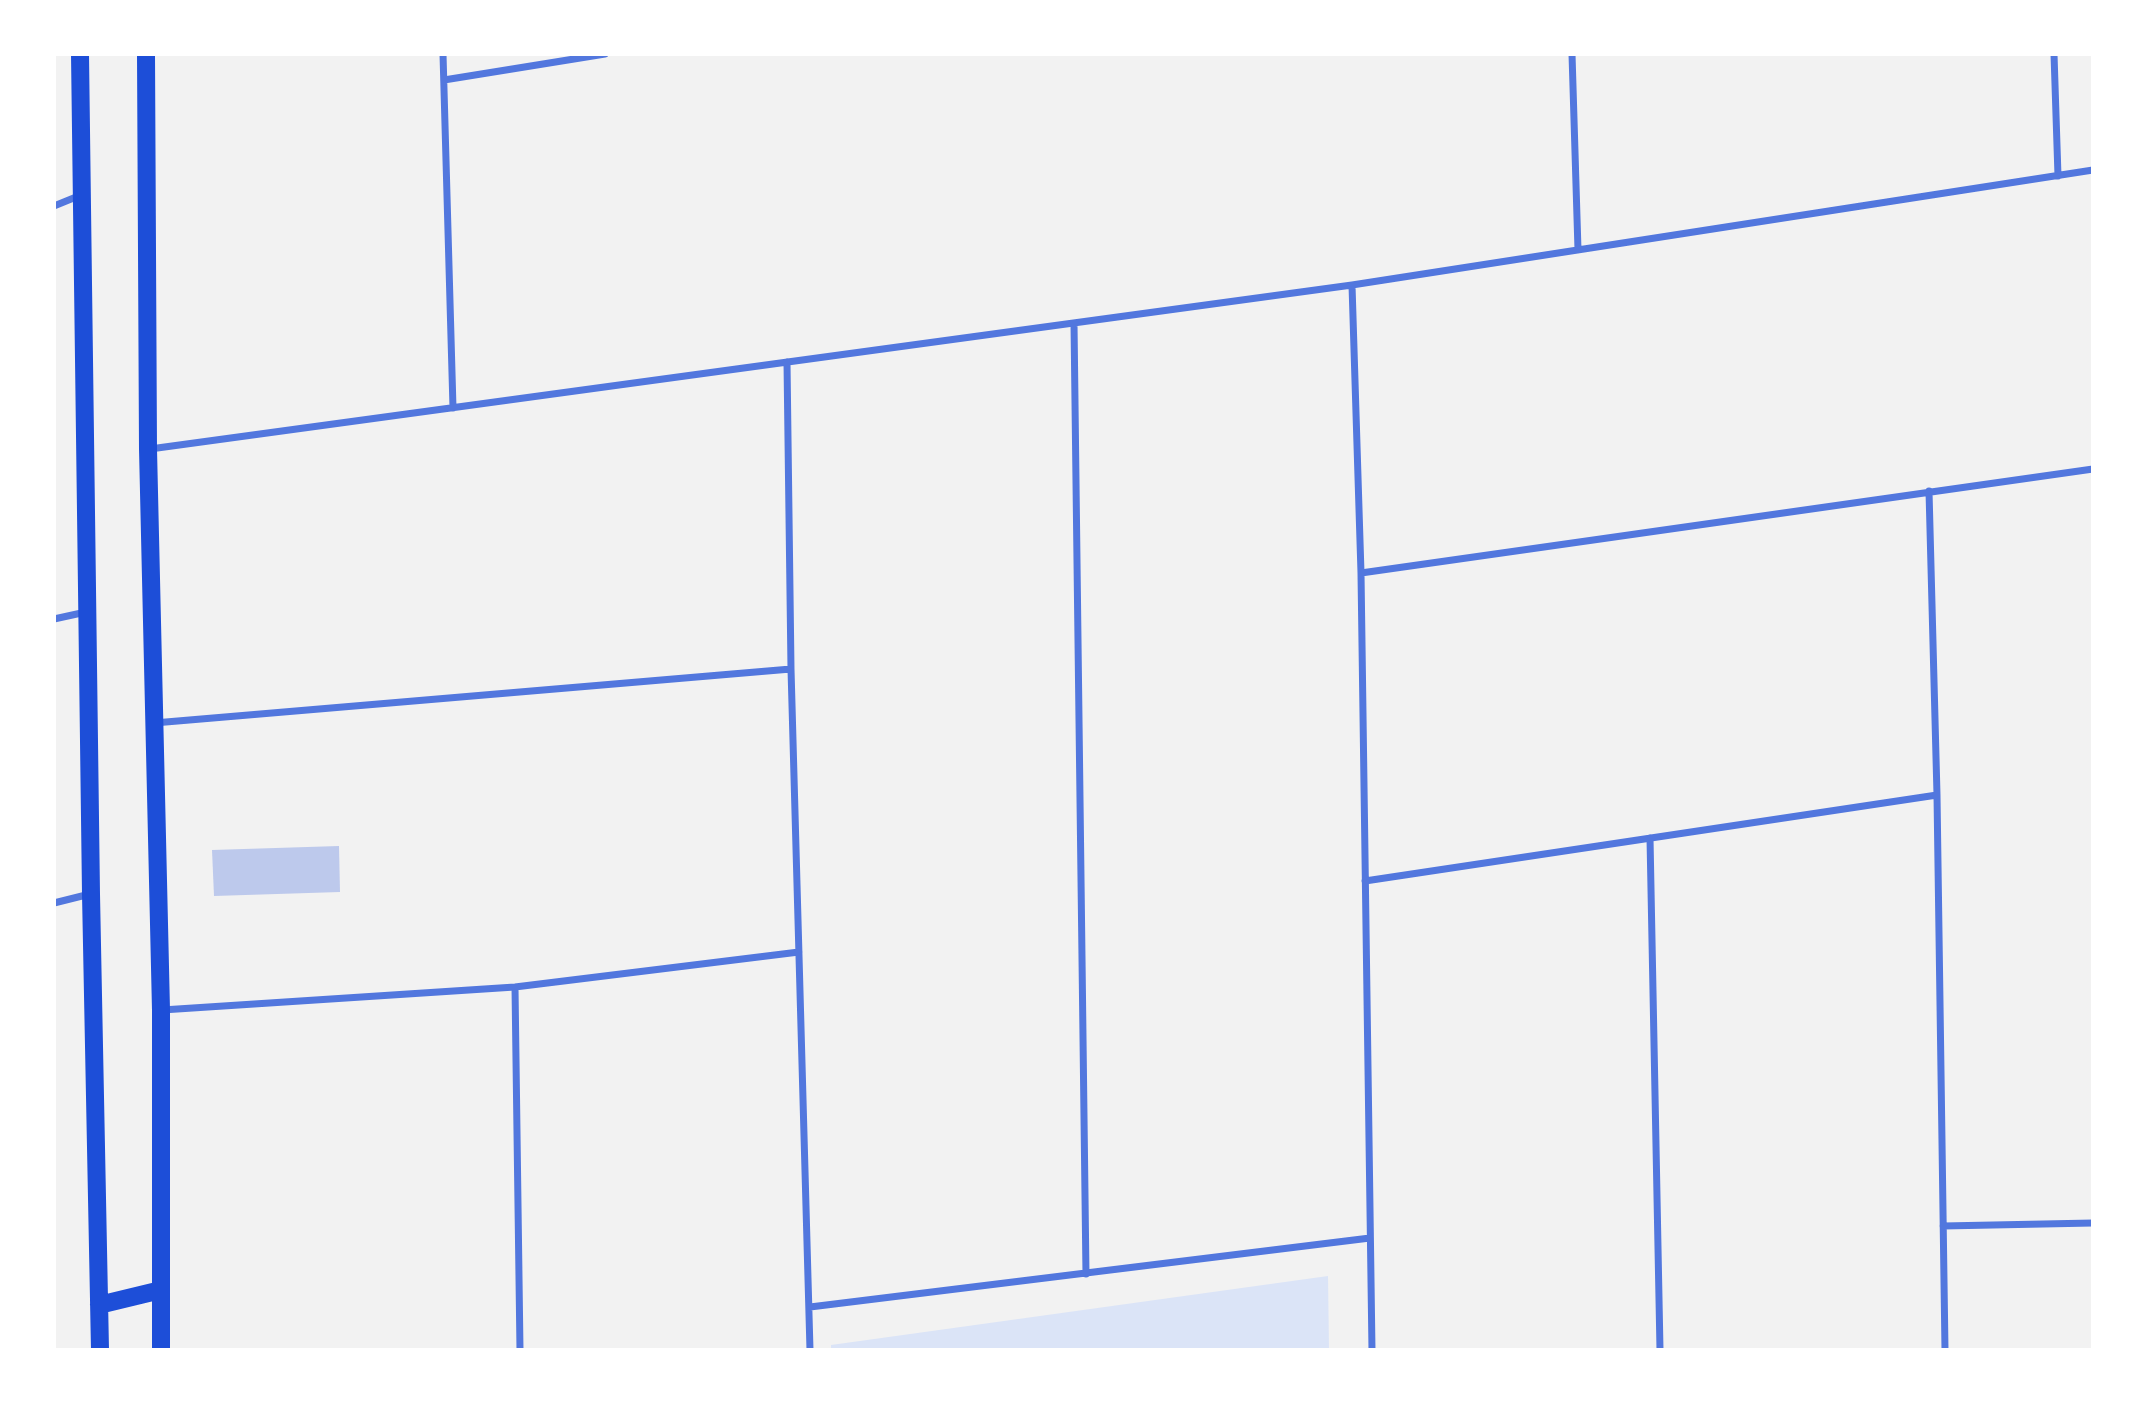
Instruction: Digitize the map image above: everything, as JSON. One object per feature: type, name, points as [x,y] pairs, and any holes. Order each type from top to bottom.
[{"type":"main road","points":[[80,54],[100,1350]]},
{"type":"main road","points":[[146,54],[148,449],[161,1010],[161,1350]]},
{"type":"main road","points":[[99,1305],[161,1290]]},
{"type":"street","points":[[443,54],[453,408]]},
{"type":"street","points":[[444,80],[605,54]]},
{"type":"street","points":[[1572,54],[1578,250]]},
{"type":"street","points":[[2054,54],[2058,176]]},
{"type":"street","points":[[148,449],[1352,285],[2093,170]]},
{"type":"street","points":[[54,206],[82,195]]},
{"type":"street","points":[[1352,285],[1361,573],[1372,1350]]},
{"type":"street","points":[[1074,323],[1086,1274]]},
{"type":"street","points":[[787,362],[791,669],[810,1350]]},
{"type":"street","points":[[1361,573],[2093,469]]},
{"type":"street","points":[[1929,491],[1937,795],[1945,1350]]},
{"type":"street","points":[[54,619],[87,612]]},
{"type":"street","points":[[153,723],[791,669]]},
{"type":"street","points":[[1365,881],[1937,795]]},
{"type":"street","points":[[1650,838],[1660,1350]]},
{"type":"street","points":[[54,903],[91,894]]},
{"type":"street","points":[[161,1010],[515,987],[799,952]]},
{"type":"street","points":[[515,987],[520,1350]]},
{"type":"street","points":[[1943,1226],[2093,1223]]},
{"type":"street","points":[[810,1307],[1370,1238]]},
{"type":"shaded area","points":[[1328,1276],[1329,1350],[831,1350],[831,1345]]},
{"type":"building","points":[[339,846],[340,892],[214,896],[212,850]]}]
